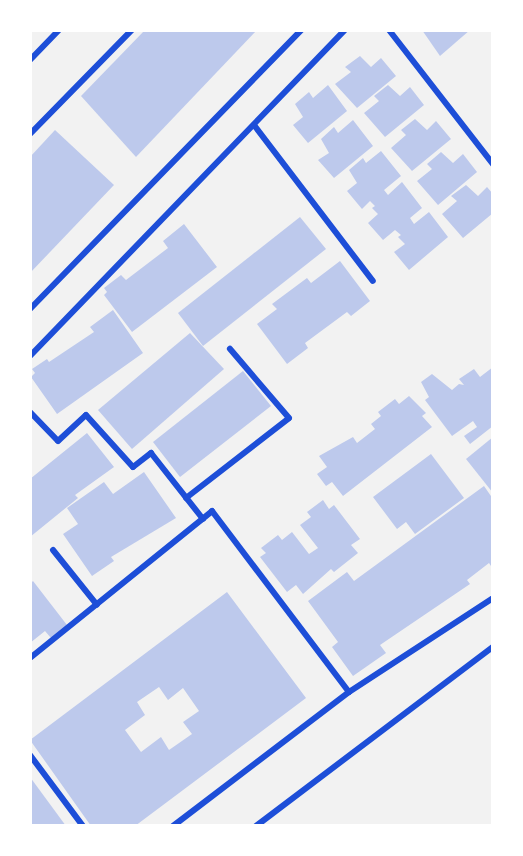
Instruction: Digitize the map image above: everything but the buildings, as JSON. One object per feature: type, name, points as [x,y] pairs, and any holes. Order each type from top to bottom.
[{"type":"street","points":[[30,60],[58,30]]},
{"type":"street","points":[[30,134],[132,30]]},
{"type":"street","points":[[30,309],[301,30]]},
{"type":"street","points":[[30,356],[345,30]]},
{"type":"street","points":[[389,30],[493,164]]},
{"type":"street","points":[[254,125],[373,281]]},
{"type":"street","points":[[186,498],[289,418],[230,349]]},
{"type":"street","points":[[30,412],[58,441],[86,415],[133,467],[151,453],[203,519]]},
{"type":"street","points":[[30,658],[212,512],[349,692]]},
{"type":"street","points":[[53,550],[98,605]]},
{"type":"street","points":[[173,826],[349,692],[493,598]]},
{"type":"street","points":[[256,826],[493,647]]},
{"type":"street","points":[[30,756],[83,826]]}]
